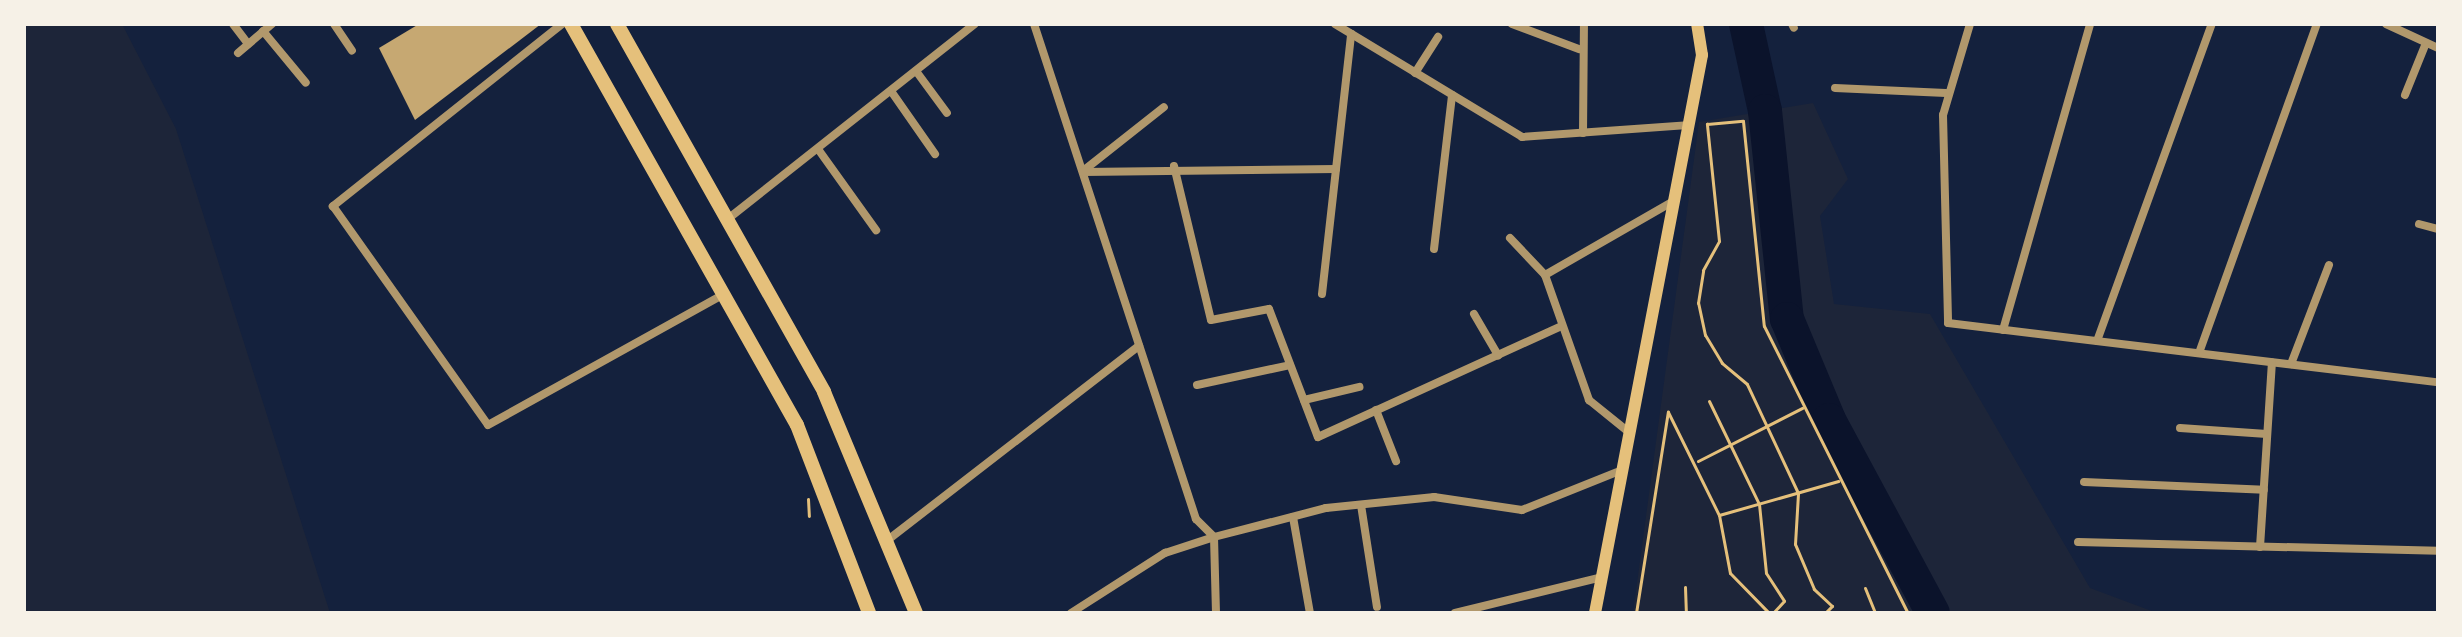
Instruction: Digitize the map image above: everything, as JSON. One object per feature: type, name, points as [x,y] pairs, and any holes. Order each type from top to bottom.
[{"type":"main road","points":[[571,24],[797,425],[869,613]]},
{"type":"main road","points":[[617,24],[729,218],[824,392],[889,539],[916,613]]},
{"type":"main road","points":[[1595,613],[1617,472],[1702,55],[1697,24]]},
{"type":"street","points":[[233,24],[248,44]]},
{"type":"street","points":[[238,53],[272,24]]},
{"type":"street","points":[[334,24],[352,51]]},
{"type":"street","points":[[562,24],[333,206],[488,425],[723,295]]},
{"type":"street","points":[[729,218],[975,24]]},
{"type":"street","points":[[1034,24],[1196,519],[1214,537],[1216,613]]},
{"type":"street","points":[[1335,24],[1522,137],[1688,125]]},
{"type":"street","points":[[1512,24],[1579,49]]},
{"type":"street","points":[[1583,133],[1579,49],[1584,24]]},
{"type":"street","points":[[1970,24],[1946,93],[1948,323],[2438,382]]},
{"type":"street","points":[[2003,330],[2090,24]]},
{"type":"street","points":[[2097,341],[2212,24]]},
{"type":"street","points":[[2199,353],[2317,24]]},
{"type":"street","points":[[2386,24],[2438,48]]},
{"type":"street","points":[[263,31],[306,83]]},
{"type":"street","points":[[1322,294],[1351,34]]},
{"type":"street","points":[[1415,73],[1438,37]]},
{"type":"street","points":[[2405,95],[2426,43]]},
{"type":"street","points":[[916,71],[947,113]]},
{"type":"street","points":[[1835,88],[1946,93]]},
{"type":"street","points":[[891,91],[935,154]]},
{"type":"street","points":[[1434,249],[1452,95]]},
{"type":"street","points":[[1083,172],[1164,107]]},
{"type":"street","points":[[818,149],[876,230]]},
{"type":"street","points":[[1083,172],[1174,166],[1336,169]]},
{"type":"street","points":[[1174,166],[1211,320],[1269,309],[1318,437],[1559,327]]},
{"type":"street","points":[[1545,275],[1672,202]]},
{"type":"street","points":[[2419,224],[2438,229]]},
{"type":"street","points":[[1510,238],[1545,275],[1559,327],[1589,400],[1626,430]]},
{"type":"street","points":[[2291,364],[2329,265]]},
{"type":"street","points":[[1474,314],[1498,355]]},
{"type":"street","points":[[889,539],[1139,346]]},
{"type":"street","points":[[2260,547],[2272,362]]},
{"type":"street","points":[[1197,385],[1290,365]]},
{"type":"street","points":[[1304,400],[1359,387]]},
{"type":"street","points":[[1376,410],[1396,461]]},
{"type":"street","points":[[2180,428],[2267,434]]},
{"type":"street","points":[[1071,613],[1165,553],[1214,537],[1293,517],[1434,497],[1522,510],[1617,472]]},
{"type":"street","points":[[2084,482],[2264,490]]},
{"type":"street","points":[[1361,505],[1377,607]]},
{"type":"street","points":[[1293,517],[1310,613]]},
{"type":"street","points":[[2078,542],[2438,551]]},
{"type":"street","points":[[1455,613],[1599,578]]},
{"type":"path","points":[[1825,613],[1832,606],[1807,578],[1795,544],[1798,493],[1747,384],[1722,363],[1705,335],[1700,314],[1703,270],[1719,241],[1707,124],[1743,121],[1764,326],[1802,408],[1908,613]]},
{"type":"path","points":[[1636,613],[1668,412],[1696,462],[1719,515],[1730,573],[1771,613],[1784,601],[1766,573],[1759,504],[1709,401]]},
{"type":"path","points":[[1696,462],[1802,408]]},
{"type":"path","points":[[1719,515],[1839,481]]},
{"type":"path","points":[[809,516],[804,501],[818,495]]},
{"type":"path","points":[[1685,587],[1686,613]]},
{"type":"path","points":[[1865,588],[1875,613]]},
{"type":"shaded area","points":[[24,24],[122,24],[176,129],[330,613],[24,613]]},
{"type":"shaded area","points":[[1813,103],[1848,179],[1820,216],[1834,304],[1930,314],[2090,588],[2157,613],[1633,613],[1699,122]]},
{"type":"building","points":[[419,24],[541,24],[415,120],[379,48]]},
{"type":"waterway","points":[[1746,24],[1765,111],[1787,319],[1829,420],[1933,613]]}]
